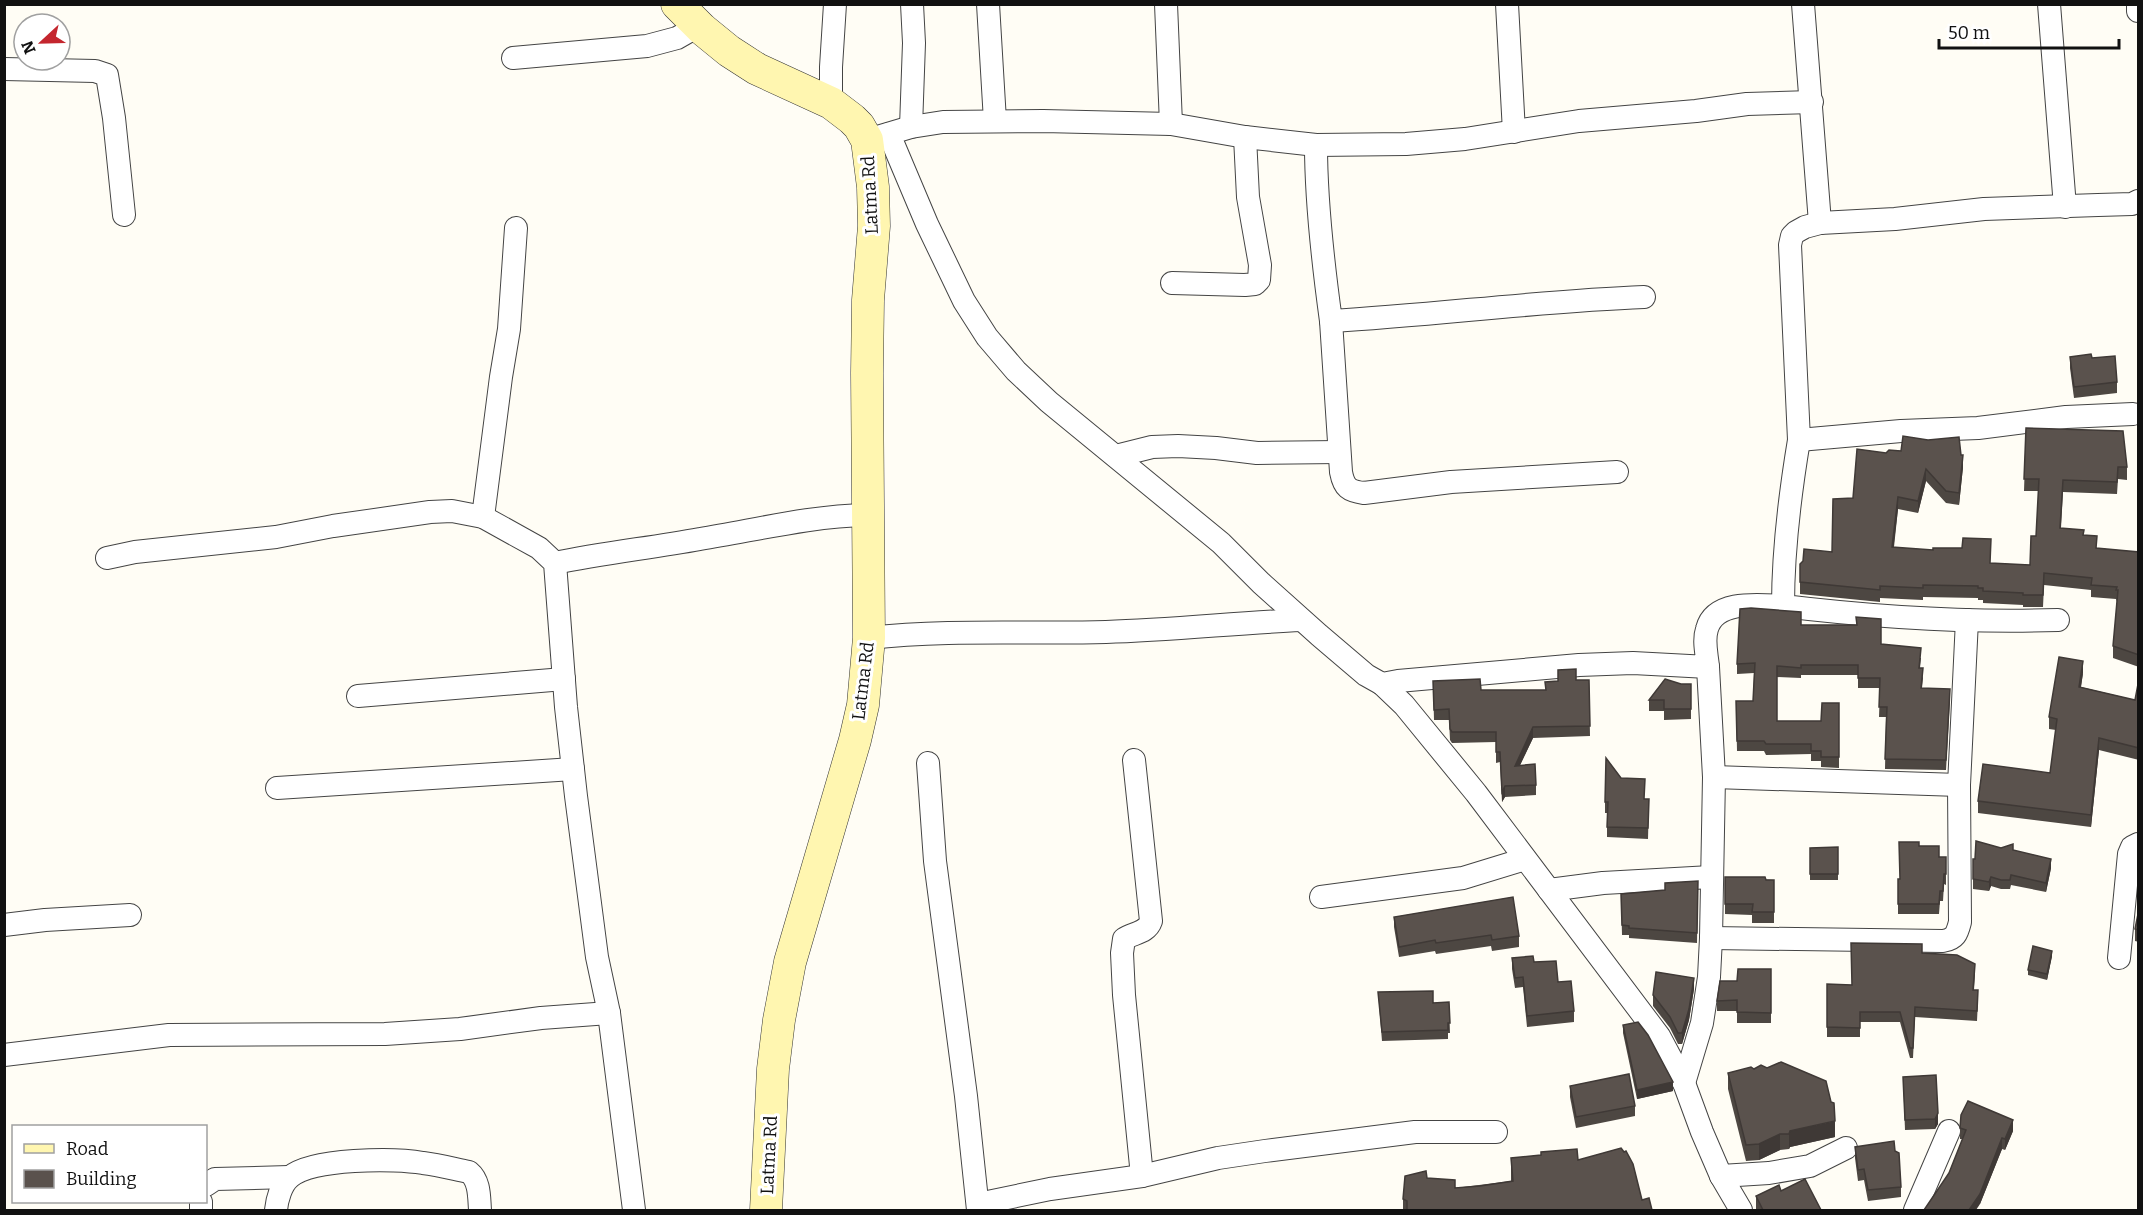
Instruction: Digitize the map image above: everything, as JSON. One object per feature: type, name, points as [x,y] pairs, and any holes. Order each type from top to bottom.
[{"type":"street","points":[[831,103],[835,4]]},
{"type":"street","points":[[912,4],[914,53],[912,127]]},
{"type":"street","points":[[988,4],[995,121]]},
{"type":"street","points":[[1166,4],[1171,124]]},
{"type":"street","points":[[1507,4],[1514,132]]},
{"type":"street","points":[[1803,4],[1820,223]]},
{"type":"street","points":[[2049,4],[2065,207]]},
{"type":"street","points":[[2138,4],[2139,11]]},
{"type":"street","points":[[513,58],[647,46],[677,38],[688,15],[729,51],[757,69],[831,103],[859,126],[878,137],[932,233],[964,301],[987,337],[1016,371],[1050,402],[1221,543],[1301,620],[1366,675],[1382,684],[1404,705],[1469,784],[1659,1036],[1684,1083],[1702,1132],[1722,1176],[1741,1210]]},
{"type":"street","points":[[4,69],[95,71],[107,75],[124,215]]},
{"type":"street","points":[[878,137],[912,127],[943,122],[1107,122],[1171,124],[1316,146],[1406,144],[1465,139],[1579,121],[1696,111],[1747,104],[1812,102]]},
{"type":"street","name":"Latma Rd","points":[[766,1210],[773,1069],[779,1020],[790,962],[855,740],[862,705],[869,638],[868,300],[874,226],[873,187],[878,137]]},
{"type":"street","points":[[1172,283],[1237,286],[1251,285],[1259,280],[1260,265],[1248,197],[1245,137]]},
{"type":"street","points":[[1316,146],[1317,197],[1324,277],[1331,321],[1339,452],[1344,484],[1352,491],[1364,493],[1451,482],[1617,472]]},
{"type":"street","points":[[1783,606],[1789,511],[1799,440],[1790,245],[1792,236],[1805,227],[1820,223],[1895,219],[1984,209],[2132,204],[2139,201]]},
{"type":"street","points":[[483,517],[499,388],[509,330],[516,228]]},
{"type":"street","points":[[1331,321],[1422,315],[1552,301],[1644,297]]},
{"type":"street","points":[[1799,440],[1901,431],[1978,428],[2066,417],[2133,414]]},
{"type":"street","points":[[1116,456],[1152,447],[1178,446],[1257,453],[1325,454],[1339,452]]},
{"type":"street","points":[[107,558],[135,552],[276,537],[333,526],[452,511],[483,517],[539,548],[555,563],[573,770],[596,945],[609,1013],[634,1210]]},
{"type":"street","points":[[555,563],[593,555],[699,540],[791,522],[867,515]]},
{"type":"street","points":[[1684,1083],[1702,1023],[1709,977],[1714,777],[1705,642],[1707,628],[1718,613],[1737,606],[1783,606],[1967,620],[2058,620]]},
{"type":"street","points":[[869,638],[902,634],[1107,632],[1301,620]]},
{"type":"street","points":[[1711,938],[1943,941],[1954,938],[1960,922],[1959,785],[1967,620]]},
{"type":"street","points":[[1382,684],[1579,665],[1633,663],[1708,667]]},
{"type":"street","points":[[358,696],[564,679]]},
{"type":"street","points":[[1134,760],[1151,921],[1144,930],[1124,939],[1122,953],[1142,1176]]},
{"type":"street","points":[[928,763],[934,861],[966,1096],[978,1207],[1050,1189],[1142,1176],[1218,1158],[1415,1132],[1496,1131]]},
{"type":"street","points":[[277,788],[573,770]]},
{"type":"street","points":[[1714,777],[1959,785]]},
{"type":"street","points":[[2118,958],[2129,854],[2132,847],[2139,844]]},
{"type":"street","points":[[1321,897],[1463,878],[1525,859]]},
{"type":"street","points":[[1549,890],[1612,882],[1711,877]]},
{"type":"street","points":[[4,925],[130,915]]},
{"type":"street","points":[[4,1055],[169,1035],[385,1034],[460,1029],[541,1018],[609,1013]]},
{"type":"street","points":[[1915,1210],[1949,1131]]},
{"type":"street","points":[[1722,1176],[1810,1167],[1846,1148]]},
{"type":"street","points":[[207,1184],[215,1179],[289,1177],[300,1171],[333,1163],[422,1162],[469,1172],[474,1176],[480,1210]]},
{"type":"street","points":[[276,1210],[282,1188],[289,1177]]},
{"type":"building","points":[[2091,354],[2092,358],[2115,356],[2117,382],[2074,387],[2070,357]]},
{"type":"building","points":[[2026,428],[2123,431],[2127,467],[2118,467],[2117,482],[2063,480],[2060,528],[2084,530],[2083,535],[2097,536],[2096,548],[2139,552],[2139,655],[2113,646],[2118,590],[2116,590],[2117,587],[2091,585],[2092,578],[2044,573],[2043,595],[1983,591],[1983,588],[1978,588],[1978,586],[1923,585],[1923,588],[1880,586],[1880,590],[1800,582],[1800,564],[1803,561],[1804,549],[1832,552],[1833,499],[1853,498],[1857,449],[1886,453],[1889,450],[1901,451],[1903,436],[1928,440],[1959,437],[1961,455],[1963,455],[1959,493],[1946,491],[1926,469],[1918,501],[1898,497],[1892,547],[1933,550],[1933,548],[1962,548],[1963,538],[1991,539],[1990,563],[2030,565],[2031,536],[2036,536],[2039,479],[2024,479]]},
{"type":"building","points":[[1740,609],[1801,612],[1801,625],[1857,625],[1856,617],[1881,619],[1881,644],[1921,648],[1919,668],[1923,668],[1921,688],[1950,689],[1946,760],[1885,759],[1887,707],[1879,707],[1880,678],[1858,678],[1858,665],[1801,665],[1801,668],[1777,666],[1777,721],[1821,721],[1822,703],[1839,703],[1839,757],[1821,757],[1821,751],[1811,751],[1811,744],[1766,744],[1764,741],[1737,741],[1736,701],[1753,701],[1755,663],[1737,664]]},
{"type":"building","points":[[2059,657],[2083,661],[2079,687],[2135,700],[2139,679],[2139,748],[2099,738],[2091,815],[1978,801],[1983,764],[2050,773],[2057,719],[2049,717]]},
{"type":"building","points":[[1576,669],[1576,680],[1589,680],[1590,726],[1533,727],[1515,766],[1535,764],[1536,785],[1505,786],[1502,792],[1500,752],[1496,752],[1496,732],[1452,732],[1449,709],[1434,710],[1433,681],[1480,679],[1481,690],[1546,690],[1545,682],[1558,681],[1558,670]]},
{"type":"building","points":[[1665,679],[1681,684],[1691,684],[1691,709],[1664,709],[1664,700],[1649,700]]},
{"type":"building","points":[[1606,758],[1621,778],[1645,779],[1644,799],[1649,799],[1648,828],[1607,827]]},
{"type":"building","points":[[1976,841],[2001,848],[2013,844],[2013,850],[2051,859],[2046,883],[2011,875],[2010,880],[1991,877],[1989,882],[1973,879]]},
{"type":"building","points":[[1899,842],[1919,842],[1919,846],[1939,846],[1939,857],[1946,857],[1946,874],[1944,874],[1943,891],[1940,891],[1939,904],[1898,904]]},
{"type":"building","points":[[1838,847],[1838,874],[1810,874],[1810,848]]},
{"type":"building","points":[[1725,877],[1765,877],[1766,880],[1774,880],[1774,912],[1752,912],[1753,904],[1725,904]]},
{"type":"building","points":[[1698,881],[1697,933],[1629,928],[1629,926],[1622,925],[1621,894],[1665,890],[1665,883]]},
{"type":"building","points":[[1513,897],[1519,936],[1492,940],[1491,935],[1436,943],[1435,940],[1399,947],[1394,917]]},
{"type":"building","points":[[2139,909],[2139,930],[2135,929]]},
{"type":"building","points":[[1851,943],[1922,944],[1922,953],[1957,955],[1975,964],[1973,990],[1978,990],[1977,1011],[1915,1007],[1913,1048],[1910,1048],[1900,1012],[1860,1012],[1860,1028],[1827,1027],[1827,984],[1852,985]]},
{"type":"building","points":[[2033,946],[2052,951],[2047,974],[2028,970]]},
{"type":"building","points":[[1533,956],[1534,962],[1556,961],[1558,982],[1571,981],[1574,1011],[1527,1016],[1523,977],[1515,978],[1512,958]]},
{"type":"building","points":[[1738,969],[1771,969],[1771,1013],[1737,1012],[1737,1000],[1717,1001],[1720,981],[1737,981]]},
{"type":"building","points":[[1656,972],[1694,978],[1682,1033],[1678,1033],[1670,1017],[1653,995]]},
{"type":"building","points":[[1433,991],[1433,1003],[1449,1002],[1448,1030],[1382,1032],[1378,992]]},
{"type":"building","points":[[1638,1022],[1648,1035],[1673,1082],[1637,1090],[1623,1025]]},
{"type":"building","points":[[1781,1062],[1826,1081],[1831,1102],[1834,1103],[1835,1121],[1790,1131],[1789,1134],[1780,1134],[1759,1144],[1746,1145],[1728,1073],[1751,1067],[1754,1069],[1761,1065],[1767,1068]]},
{"type":"building","points":[[1629,1074],[1635,1106],[1576,1117],[1570,1086]]},
{"type":"building","points":[[1936,1075],[1938,1113],[1935,1119],[1905,1120],[1903,1077]]},
{"type":"building","points":[[1968,1101],[2013,1120],[2005,1139],[2002,1138],[1980,1194],[1969,1210],[1924,1210],[1949,1173],[1966,1130],[1960,1128],[1961,1115]]},
{"type":"building","points":[[1894,1141],[1895,1151],[1899,1153],[1901,1187],[1868,1190],[1864,1169],[1858,1170],[1855,1147]]},
{"type":"building","points":[[1621,1148],[1624,1152],[1626,1151],[1633,1164],[1642,1200],[1649,1198],[1652,1210],[1407,1210],[1407,1201],[1403,1199],[1405,1176],[1426,1171],[1427,1178],[1455,1180],[1455,1188],[1480,1186],[1513,1181],[1511,1158],[1541,1155],[1541,1152],[1577,1149],[1578,1160]]},
{"type":"building","points":[[1805,1179],[1821,1210],[1763,1210],[1756,1196],[1779,1185],[1781,1191]]}]
